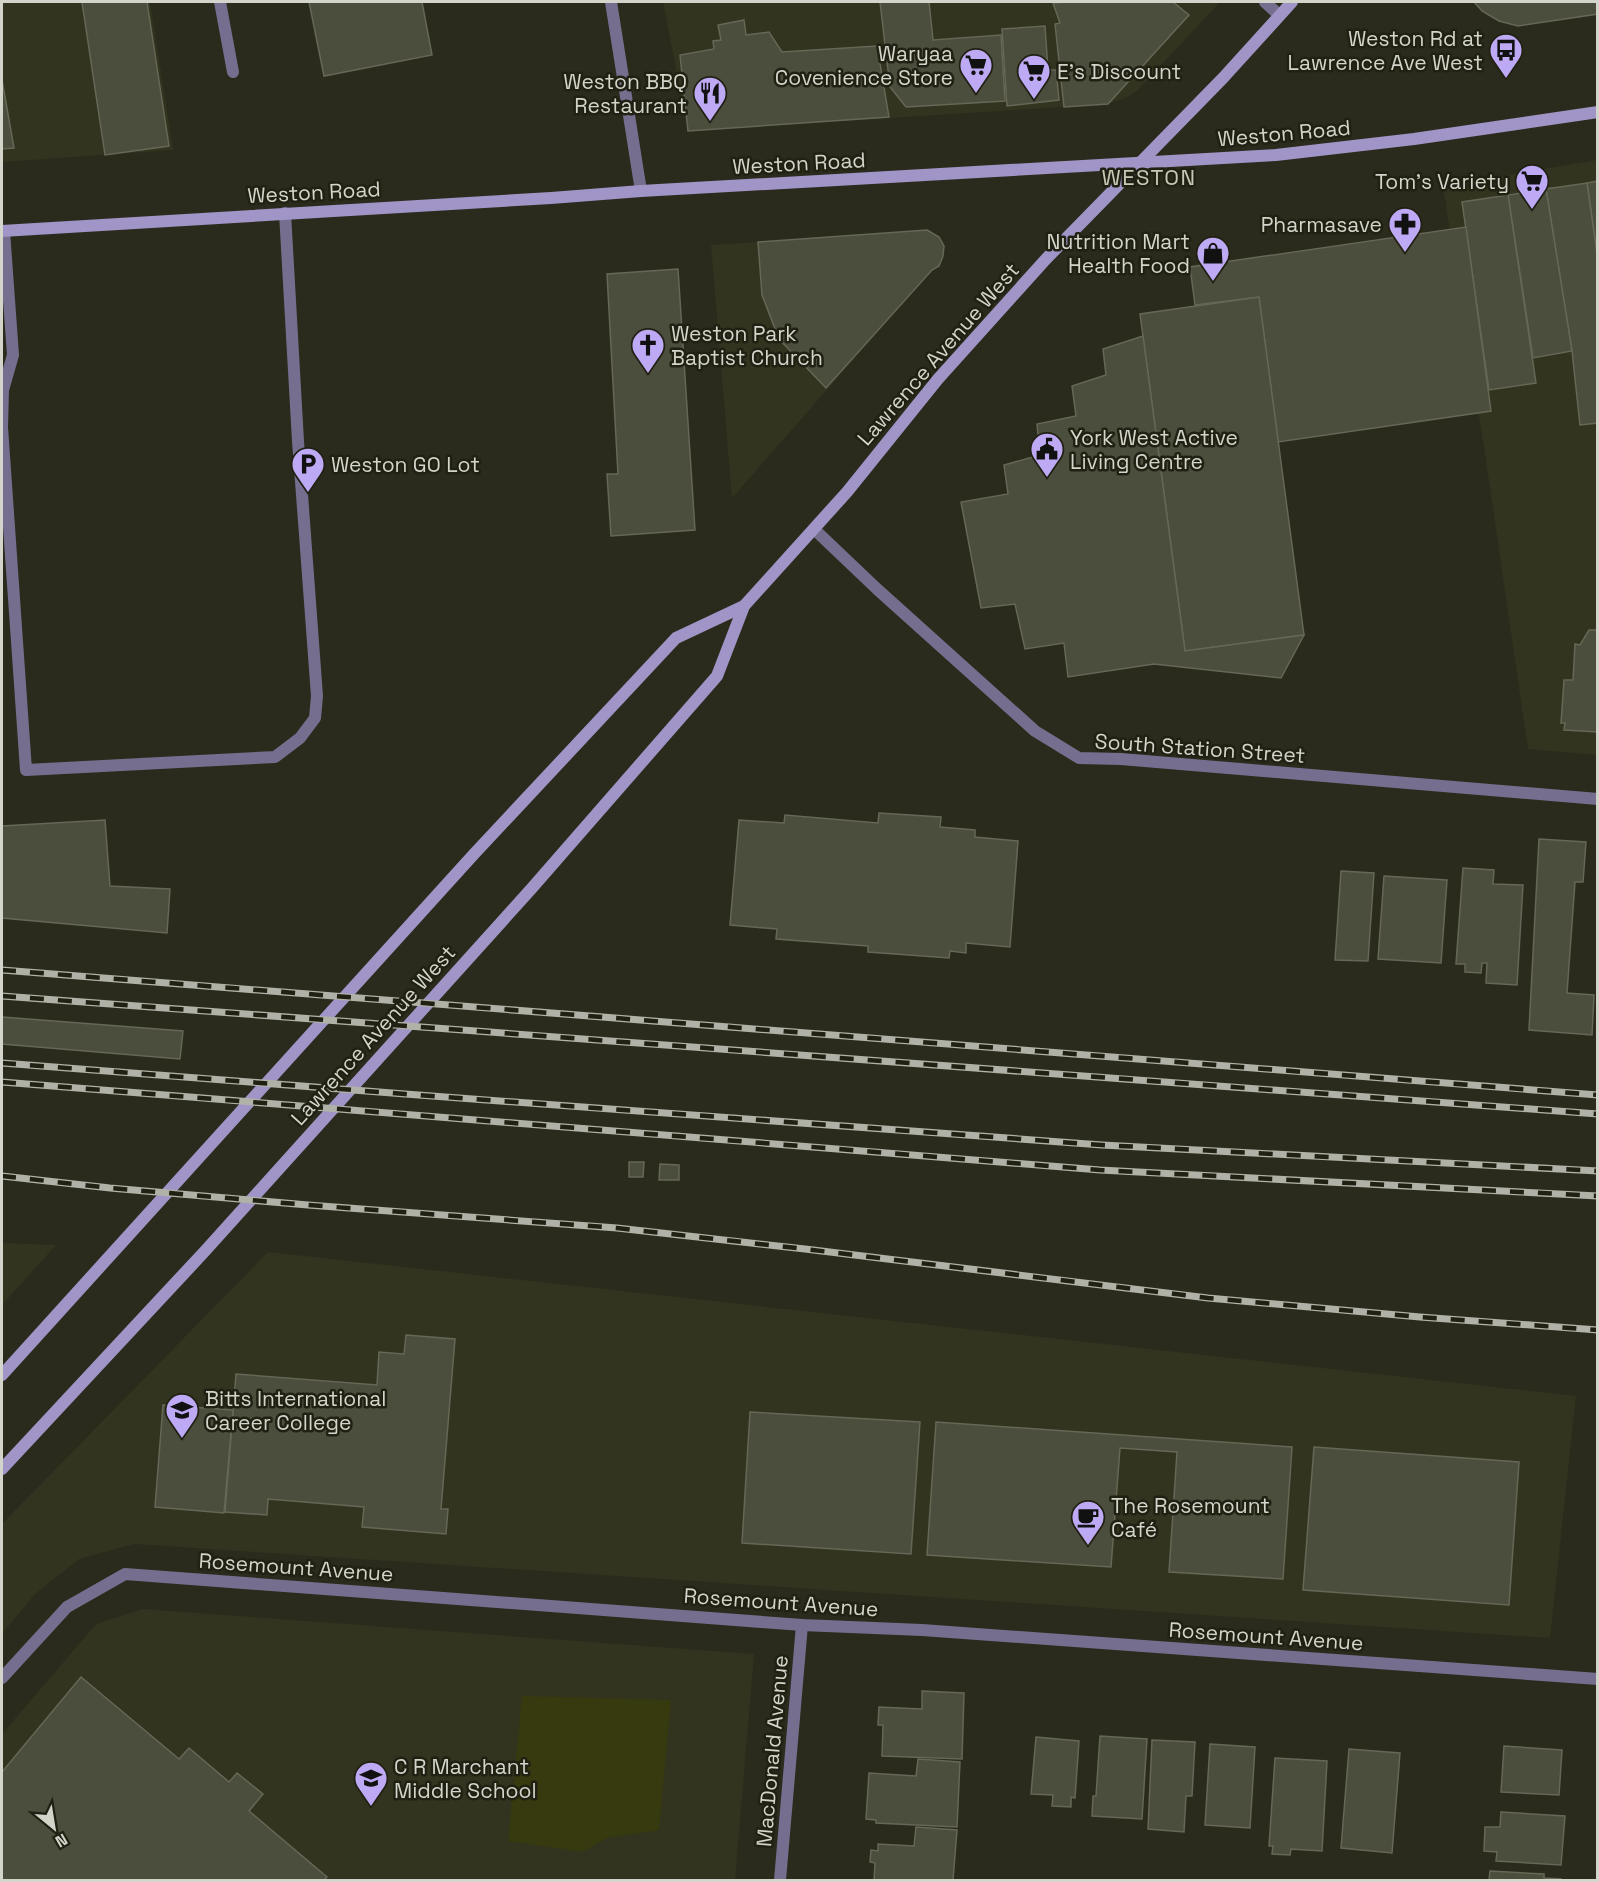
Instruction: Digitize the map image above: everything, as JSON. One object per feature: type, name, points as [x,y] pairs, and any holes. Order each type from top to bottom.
[{"type":"main road","name":"Lawrence Avenue West","points":[[2,1469],[221,1233],[532,888],[717,676],[744,606],[846,492],[938,379],[1046,259],[1223,78],[1292,2]]},
{"type":"main road","name":"Weston Road","points":[[3,231],[1333,150],[1598,112]]},
{"type":"main road","name":"Lawrence Avenue West","points":[[2,1375],[474,854],[676,638],[744,606]]},
{"type":"street","points":[[220,2],[233,72]]},
{"type":"street","points":[[611,2],[641,191]]},
{"type":"street","points":[[1265,2],[1279,15]]},
{"type":"street","points":[[3,231],[13,355],[3,390],[2,427],[26,770],[275,757],[300,738],[315,718],[317,696],[298,441],[285,213]]},
{"type":"street","name":"South Station Street","points":[[814,529],[877,590],[1035,731],[1079,758],[1121,759],[1598,799]]},
{"type":"street","name":"Rosemount Avenue","points":[[2,1678],[67,1607],[125,1574],[802,1625],[922,1630],[1598,1679]]},
{"type":"street","name":"MacDonald Avenue","points":[[780,1881],[802,1625]]},
{"type":"shaded area","points":[[2,2],[150,2],[173,150],[2,162]]},
{"type":"shaded area","points":[[663,2],[1220,2],[1137,91],[1108,104],[688,131]]},
{"type":"shaded area","points":[[1597,160],[1597,755],[1528,749],[1443,186]]},
{"type":"shaded area","points":[[913,232],[932,270],[732,498],[711,245]]},
{"type":"shaded area","points":[[2,1243],[56,1245],[2,1305]]},
{"type":"shaded area","points":[[268,1252],[1576,1396],[1550,1638],[134,1544],[79,1559],[35,1594],[2,1634],[2,1524]]},
{"type":"shaded area","name":"C R Marchant Middle School","points":[[143,1609],[754,1654],[735,1880],[2,1880],[2,1734],[96,1624]]},
{"type":"shaded area","points":[[522,1696],[671,1700],[659,1830],[607,1838],[583,1852],[508,1841]]},
{"type":"building","points":[[82,2],[147,2],[169,146],[105,155]]},
{"type":"building","points":[[309,2],[422,2],[432,55],[324,76]]},
{"type":"building","points":[[880,2],[929,2],[933,40],[1001,35],[1005,101],[906,107],[890,87]]},
{"type":"building","points":[[1173,2],[1189,15],[1108,104],[1064,107],[1055,24],[1060,23],[1053,3]]},
{"type":"building","points":[[1474,2],[1598,2],[1598,14],[1518,26],[1499,21],[1482,11]]},
{"type":"building","points":[[744,20],[746,35],[769,32],[782,52],[877,46],[889,117],[688,131],[680,55],[714,49],[713,41],[721,40],[718,25]]},
{"type":"building","points":[[1045,26],[1048,70],[1056,70],[1059,100],[1007,106],[1002,29]]},
{"type":"building","points":[[2,80],[14,148],[2,149]]},
{"type":"building","points":[[1598,181],[1598,261],[1587,183]]},
{"type":"building","points":[[1587,183],[1598,261],[1598,423],[1580,425],[1572,351],[1546,189]]},
{"type":"building","points":[[1546,189],[1572,351],[1533,358],[1508,195]]},
{"type":"building","points":[[1508,195],[1536,383],[1489,390],[1462,202]]},
{"type":"building","points":[[1466,227],[1491,411],[1278,442],[1259,297],[1195,305],[1190,267]]},
{"type":"building","points":[[927,230],[939,237],[944,246],[939,266],[932,270],[826,388],[779,339],[762,295],[758,242]]},
{"type":"building","name":"Weston Park Baptist Church","points":[[678,269],[695,530],[611,536],[607,474],[618,474],[607,274]]},
{"type":"building","points":[[1259,297],[1304,635],[1185,651],[1140,314]]},
{"type":"building","points":[[1143,336],[1185,651],[1304,635],[1281,678],[1154,664],[1068,677],[1064,643],[1025,649],[1015,604],[981,608],[961,502],[1008,494],[1004,465],[1040,455],[1037,424],[1076,416],[1072,386],[1106,375],[1103,349]]},
{"type":"building","points":[[1589,630],[1598,630],[1598,732],[1564,730],[1565,723],[1561,723],[1564,680],[1573,680],[1575,644],[1580,645]]},
{"type":"building","points":[[879,813],[941,817],[940,827],[975,830],[975,837],[1018,841],[1010,947],[966,943],[966,953],[950,951],[949,958],[868,952],[868,946],[776,939],[777,929],[730,925],[739,820],[784,823],[785,815],[878,823]]},
{"type":"building","points":[[105,820],[110,886],[170,889],[167,933],[2,918],[2,826]]},
{"type":"building","points":[[1539,839],[1586,842],[1583,882],[1575,882],[1567,993],[1594,995],[1592,1035],[1529,1030]]},
{"type":"building","points":[[1463,868],[1494,870],[1493,884],[1523,885],[1517,985],[1486,983],[1487,963],[1482,963],[1481,973],[1465,972],[1465,964],[1456,964]]},
{"type":"building","points":[[1341,871],[1374,873],[1368,961],[1335,960]]},
{"type":"building","points":[[1384,876],[1447,880],[1441,963],[1378,959]]},
{"type":"building","points":[[2,1017],[183,1031],[180,1059],[2,1044]]},
{"type":"building","points":[[629,1162],[644,1162],[643,1177],[629,1177]]},
{"type":"building","points":[[660,1164],[679,1165],[679,1180],[659,1180]]},
{"type":"building","points":[[406,1335],[455,1339],[441,1509],[448,1509],[446,1534],[362,1527],[364,1507],[268,1499],[267,1515],[225,1512],[236,1374],[377,1385],[379,1352],[404,1354]]},
{"type":"building","points":[[163,1405],[233,1410],[224,1513],[155,1507]]},
{"type":"building","points":[[750,1412],[920,1422],[911,1554],[742,1543]]},
{"type":"building","points":[[936,1422],[1292,1447],[1283,1579],[1169,1572],[1177,1452],[1120,1448],[1111,1567],[927,1555]]},
{"type":"building","points":[[1314,1447],[1519,1462],[1509,1605],[1303,1590]]},
{"type":"building","points":[[81,1677],[179,1759],[189,1748],[229,1782],[237,1773],[263,1794],[249,1811],[327,1877],[324,1880],[2,1880],[2,1772]]},
{"type":"building","points":[[922,1691],[964,1693],[962,1759],[882,1756],[883,1725],[878,1725],[879,1707],[922,1709]]},
{"type":"building","points":[[1100,1736],[1147,1739],[1142,1819],[1092,1816],[1093,1796],[1096,1796]]},
{"type":"building","points":[[1036,1737],[1079,1741],[1075,1798],[1071,1797],[1071,1807],[1052,1806],[1053,1795],[1031,1794]]},
{"type":"building","points":[[1152,1740],[1195,1742],[1192,1796],[1186,1796],[1184,1832],[1148,1829]]},
{"type":"building","points":[[1210,1744],[1255,1747],[1250,1828],[1205,1825]]},
{"type":"building","points":[[1504,1746],[1562,1750],[1559,1795],[1501,1792]]},
{"type":"building","points":[[1349,1749],[1400,1753],[1392,1853],[1341,1848]]},
{"type":"building","points":[[1275,1758],[1327,1761],[1322,1851],[1291,1849],[1290,1855],[1272,1854],[1273,1846],[1269,1846]]},
{"type":"building","points":[[918,1759],[960,1762],[957,1827],[876,1823],[876,1820],[866,1819],[869,1773],[916,1776]]},
{"type":"building","points":[[1501,1812],[1565,1816],[1561,1865],[1496,1861],[1497,1852],[1484,1851],[1485,1827],[1500,1827]]},
{"type":"building","points":[[916,1827],[957,1830],[953,1880],[874,1880],[875,1863],[870,1862],[871,1850],[878,1851],[878,1844],[914,1846]]},
{"type":"building","points":[[1490,1871],[1544,1874],[1544,1878],[1561,1880],[1489,1880]]},
{"type":"railway","points":[[2,970],[1598,1095]]},
{"type":"railway","points":[[2,996],[1598,1114]]},
{"type":"railway","points":[[2,1063],[1102,1145],[1598,1171]]},
{"type":"railway","points":[[2,1082],[1100,1170],[1598,1196]]},
{"type":"railway","points":[[2,1176],[308,1205],[617,1228],[1208,1298],[1598,1330]]},
{"type":"place","name":"Weston Rd at Lawrence Ave West","points":[[1506,79]]},
{"type":"place","name":"Waryaa Covenience Store","points":[[976,94]]},
{"type":"place","name":"E's Discount","points":[[1034,100]]},
{"type":"place","name":"Weston BBQ Restaurant","points":[[710,122]]},
{"type":"place","name":"Tom's Variety","points":[[1532,210]]},
{"type":"place","name":"Pharmasave","points":[[1405,253]]},
{"type":"place","name":"Nutrition Mart Health Food","points":[[1213,282]]},
{"type":"place","name":"Weston Park Baptist Church","points":[[648,374]]},
{"type":"place","name":"York West Active Living Centre","points":[[1047,478]]},
{"type":"place","name":"Weston GO Lot","points":[[308,493]]},
{"type":"place","name":"Bitts International Career College","points":[[182,1439]]},
{"type":"place","name":"The Rosemount Café","points":[[1088,1546]]},
{"type":"place","name":"C R Marchant Middle School","points":[[371,1807]]},
{"type":"district","name":"WESTON","points":[[1149,177]]}]
